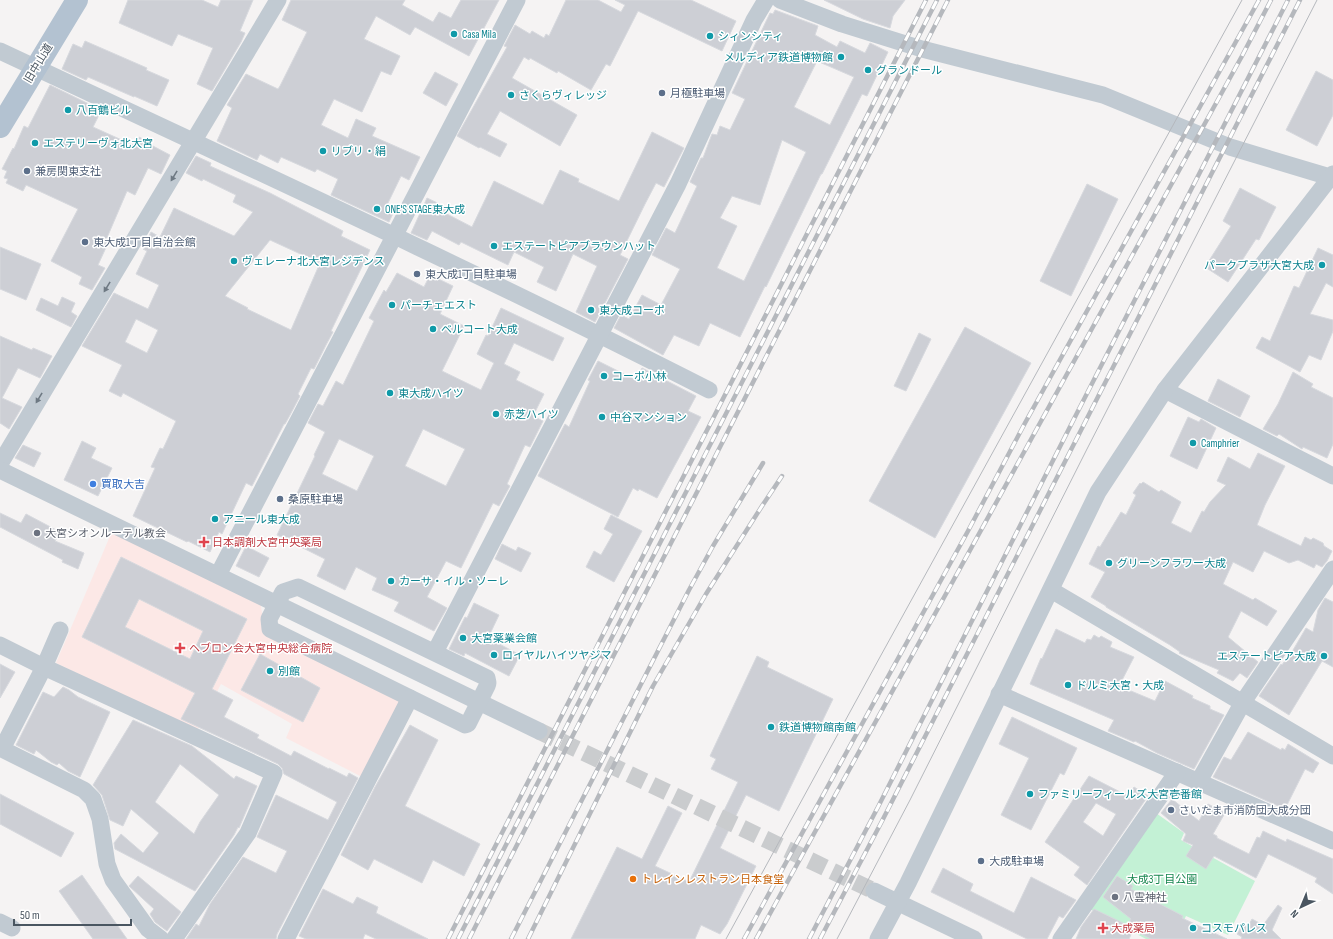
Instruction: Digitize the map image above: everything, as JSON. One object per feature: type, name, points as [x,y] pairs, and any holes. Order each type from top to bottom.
[{"type":"main road","name":"旧中山道","points":[[0,127],[77,0]]},
{"type":"street","points":[[0,464],[194,143],[278,0]]},
{"type":"street","points":[[218,574],[517,0]]},
{"type":"street","points":[[435,652],[488,548],[601,335],[678,184],[754,20],[766,0]]},
{"type":"street","points":[[780,0],[842,24],[922,49],[1103,95],[1230,147],[1332,176],[1165,390],[1098,492],[898,902],[878,939]]},
{"type":"street","points":[[0,51],[194,143],[394,235],[601,335],[709,390]]},
{"type":"street","points":[[1165,390],[1333,476]]},
{"type":"street","points":[[0,470],[539,730]]},
{"type":"street","points":[[1198,781],[1243,702],[1333,569]]},
{"type":"street","points":[[298,587],[483,675],[487,678],[488,683],[470,721],[465,725],[270,629],[269,619],[276,604],[283,592],[298,587]]},
{"type":"street","points":[[1051,590],[1333,756]]},
{"type":"street","points":[[60,630],[44,667],[2,749],[84,790],[94,799],[100,819],[107,864],[113,880],[148,929],[161,939]]},
{"type":"street","points":[[0,645],[44,667],[274,773],[248,832],[174,939]]},
{"type":"street","points":[[999,694],[1333,841]]},
{"type":"street","points":[[292,937],[410,698]]},
{"type":"street","points":[[1062,939],[1178,772]]},
{"type":"street","points":[[874,891],[974,939]]},
{"type":"shaded area","name":"ヘブロン会大宮中央総合病院","points":[[113,529],[260,600],[265,632],[404,699],[364,778],[286,738],[292,724],[221,684],[197,731],[56,663]]},
{"type":"green space","name":"大成3丁目公園","points":[[1156,813],[1184,833],[1181,840],[1255,881],[1228,935],[1186,916],[1175,939],[1146,939],[1086,907]]},
{"type":"building","points":[[128,0],[202,0],[218,7],[221,0],[253,0],[240,31],[245,33],[241,42],[212,91],[197,84],[213,48],[178,34],[172,46],[119,23]]},
{"type":"building","points":[[291,0],[405,0],[402,5],[433,22],[439,12],[451,18],[461,0],[499,0],[469,56],[415,27],[410,35],[376,16],[364,39],[400,56],[391,75],[381,71],[362,112],[334,99],[321,125],[348,138],[356,119],[376,128],[372,136],[420,157],[409,180],[401,176],[387,205],[395,209],[389,222],[331,195],[338,179],[317,169],[315,172],[281,157],[278,163],[260,154],[257,160],[217,141],[232,108],[227,105],[246,74],[278,89],[280,86],[307,32],[282,20]]},
{"type":"building","points":[[566,0],[598,0],[621,12],[625,5],[615,0],[691,0],[736,21],[722,51],[638,11],[610,66],[606,64],[591,90],[558,71],[557,73],[530,58],[529,60],[524,57],[512,78],[577,115],[560,146],[500,111],[487,134],[507,144],[500,157],[457,136],[507,47],[504,46],[515,25],[530,34],[532,31],[544,38],[546,34],[549,36]]},
{"type":"building","points":[[824,0],[905,0],[893,16],[890,28],[863,19]]},
{"type":"building","points":[[775,10],[818,26],[815,35],[837,47],[840,41],[865,53],[870,43],[888,52],[867,96],[862,94],[740,337],[710,323],[699,346],[674,335],[663,355],[614,328],[621,315],[629,319],[642,295],[661,305],[680,269],[652,255],[666,228],[675,233],[697,186],[690,182],[701,158],[703,158],[712,134],[717,135],[720,126],[730,130],[745,99],[732,93],[770,13],[773,14]],"holes":[[[817,61],[854,77],[830,125],[794,107]],[[782,140],[806,152],[744,281],[717,268],[737,226],[720,218],[732,196],[760,205]]]},
{"type":"building","points":[[85,41],[147,68],[146,70],[169,80],[157,106],[88,77],[86,80],[62,69],[73,44],[82,48]]},
{"type":"building","points":[[1316,71],[1333,80],[1333,115],[1317,146],[1286,130]]},
{"type":"building","points":[[435,72],[458,84],[446,106],[423,93]]},
{"type":"building","points":[[50,85],[95,107],[92,112],[99,115],[93,127],[135,146],[139,137],[170,155],[161,174],[148,168],[135,195],[127,191],[106,240],[109,241],[98,265],[105,268],[92,290],[79,284],[82,277],[51,261],[78,209],[26,185],[23,191],[6,183],[8,179],[4,178],[7,171],[2,169],[13,148],[14,149],[24,126],[28,128]]},
{"type":"building","points":[[652,132],[684,148],[664,187],[656,183],[645,204],[620,255],[628,259],[595,322],[576,312],[597,266],[573,254],[556,291],[537,282],[544,267],[514,252],[508,265],[461,242],[459,245],[432,231],[427,240],[411,233],[427,198],[448,208],[445,213],[472,227],[494,181],[543,205],[560,170],[579,179],[578,182],[619,201]]},
{"type":"building","points":[[196,156],[211,163],[210,166],[270,193],[343,231],[341,236],[370,250],[331,331],[333,332],[314,369],[311,368],[298,394],[300,396],[290,415],[252,486],[246,483],[222,534],[219,532],[210,552],[133,516],[155,468],[151,467],[160,448],[163,449],[176,421],[123,393],[121,397],[109,391],[122,365],[82,346],[114,293],[148,309],[159,285],[136,274],[147,251],[143,249],[151,232],[160,237],[174,208],[234,236],[253,212],[233,202],[236,195],[203,179],[202,181],[186,173]],"holes":[[[270,240],[320,263],[291,330],[247,309],[248,308],[225,296]],[[136,319],[158,330],[147,353],[125,342]]]},
{"type":"building","points":[[1087,184],[1118,199],[1071,296],[1040,281]]},
{"type":"building","points":[[1240,188],[1276,207],[1259,240],[1256,239],[1228,282],[1205,267],[1231,226],[1223,221]]},
{"type":"building","points":[[0,247],[41,264],[26,300],[0,289]]},
{"type":"building","points":[[1318,248],[1333,255],[1333,287],[1326,283],[1310,314],[1333,320],[1333,331],[1321,360],[1309,355],[1300,372],[1256,348],[1262,337],[1270,341],[1294,286],[1299,288]]},
{"type":"building","points":[[397,273],[424,287],[430,275],[453,286],[440,314],[464,326],[442,371],[481,390],[494,363],[477,354],[486,335],[488,336],[501,308],[564,338],[553,361],[514,343],[504,364],[520,372],[516,380],[544,394],[533,416],[543,421],[530,447],[525,445],[507,484],[510,486],[499,506],[493,503],[461,568],[446,561],[427,597],[447,608],[434,631],[394,611],[399,602],[372,590],[377,578],[356,567],[345,590],[317,576],[325,559],[277,535],[325,432],[308,423],[318,404],[323,406],[336,381],[343,385],[374,321],[369,318],[384,290],[386,292]],"holes":[[[423,429],[465,449],[446,486],[405,466]],[[339,439],[374,456],[357,491],[322,474]]]},
{"type":"building","points":[[62,297],[75,303],[71,312],[77,316],[71,327],[36,310],[41,298],[58,306]]},
{"type":"building","points":[[965,327],[1031,363],[935,538],[869,501]]},
{"type":"building","points":[[919,333],[931,339],[906,391],[894,386]]},
{"type":"building","points":[[0,336],[32,350],[33,348],[52,356],[40,378],[18,368],[2,398],[22,407],[9,429],[0,423]]},
{"type":"building","points":[[598,361],[636,380],[642,368],[696,396],[688,411],[701,417],[657,498],[639,489],[638,491],[633,488],[618,517],[538,476],[565,424],[569,427],[590,381],[588,380]]},
{"type":"building","points":[[1293,372],[1313,384],[1311,387],[1333,398],[1333,444],[1327,458],[1303,447],[1302,449],[1279,434],[1277,436],[1263,429],[1278,404]]},
{"type":"building","points":[[1218,379],[1250,396],[1240,417],[1208,401]]},
{"type":"building","name":"Camphrier","points":[[1188,417],[1199,422],[1201,419],[1216,428],[1197,469],[1170,456]]},
{"type":"building","points":[[82,441],[96,448],[91,458],[112,468],[98,496],[64,480]]},
{"type":"building","points":[[23,445],[41,453],[34,467],[15,458]]},
{"type":"building","points":[[1258,453],[1285,466],[1265,505],[1257,525],[1301,546],[1305,537],[1311,540],[1313,538],[1323,543],[1324,546],[1332,551],[1322,567],[1316,564],[1314,568],[1298,560],[1289,563],[1264,551],[1253,572],[1233,562],[1223,584],[1253,600],[1255,598],[1277,611],[1267,626],[1241,611],[1228,637],[1258,662],[1247,678],[1240,673],[1233,681],[1217,673],[1219,670],[1179,653],[1180,652],[1170,645],[1091,597],[1105,572],[1089,564],[1098,546],[1100,547],[1121,512],[1126,515],[1136,495],[1133,493],[1140,483],[1141,484],[1143,482],[1159,492],[1161,490],[1181,502],[1171,523],[1191,533],[1202,511],[1204,512],[1210,502],[1226,485],[1217,481],[1228,457],[1250,469]]},
{"type":"building","points":[[0,513],[21,523],[26,514],[60,532],[55,541],[84,553],[78,569],[62,562],[63,560],[0,527]]},
{"type":"building","points":[[611,515],[642,531],[614,582],[586,567],[594,551],[601,555],[613,534],[604,529]]},
{"type":"building","points":[[502,544],[516,551],[518,547],[531,553],[521,572],[495,559]]},
{"type":"building","points":[[246,546],[269,558],[259,577],[236,566]]},
{"type":"building","points":[[121,557],[247,619],[212,689],[233,700],[224,717],[259,735],[257,738],[291,756],[294,751],[347,777],[349,773],[358,778],[277,934],[276,939],[186,939],[196,924],[199,926],[210,904],[243,857],[276,873],[287,851],[257,837],[276,795],[328,820],[337,802],[284,774],[282,768],[278,764],[181,719],[195,693],[82,637]],"holes":[[[139,599],[203,631],[190,659],[125,627]]]},
{"type":"building","points":[[1325,598],[1333,602],[1333,667],[1322,661],[1289,715],[1259,696],[1281,664],[1282,665],[1286,662],[1306,628],[1313,632],[1318,610]]},
{"type":"building","points":[[474,603],[499,615],[488,638],[520,655],[509,676],[465,653],[464,656],[449,649],[465,617],[467,618]]},
{"type":"building","points":[[1056,629],[1085,643],[1087,639],[1091,640],[1094,635],[1099,638],[1101,636],[1112,642],[1110,647],[1134,657],[1119,686],[1155,701],[1165,681],[1193,696],[1192,698],[1210,706],[1210,709],[1224,715],[1194,769],[1157,753],[1135,741],[1134,742],[1108,731],[1114,720],[1030,684]]},
{"type":"building","name":"別館","points":[[260,654],[320,688],[303,722],[241,690]]},
{"type":"building","points":[[757,656],[769,662],[767,667],[833,699],[779,811],[746,795],[720,848],[756,866],[727,924],[720,934],[701,925],[695,939],[571,939],[617,847],[642,859],[668,806],[682,813],[655,866],[689,882],[738,782],[711,769],[716,759],[710,756]]},
{"type":"building","points":[[0,664],[15,672],[0,698]]},
{"type":"building","points":[[63,687],[78,697],[110,712],[80,777],[68,771],[59,763],[57,765],[51,762],[36,750],[34,754],[16,745],[43,692],[54,697]]},
{"type":"building","points":[[1012,717],[1077,748],[1064,775],[1060,773],[1031,830],[1001,815],[1029,758],[999,744]]},
{"type":"building","points":[[133,720],[192,746],[234,779],[236,776],[257,786],[239,828],[238,827],[195,891],[115,849],[114,843],[121,834],[143,853],[159,833],[131,809],[123,826],[110,820],[102,795],[93,785]],"holes":[[[180,764],[219,795],[200,822],[194,834],[155,802]]]},
{"type":"building","points":[[410,725],[438,740],[405,806],[480,844],[464,876],[433,860],[422,883],[374,859],[368,870],[341,855],[375,787]]},
{"type":"building","points":[[1248,732],[1281,750],[1282,748],[1285,750],[1288,744],[1319,763],[1313,773],[1305,769],[1285,809],[1213,777],[1224,757],[1231,760]]},
{"type":"building","points":[[1089,776],[1128,796],[1134,787],[1148,796],[1087,885],[1074,875],[1080,867],[1045,842]],"holes":[[[1096,803],[1116,814],[1103,836],[1083,822]]]},
{"type":"building","points":[[0,794],[74,833],[61,857],[0,824]]},
{"type":"building","points":[[1172,799],[1199,821],[1208,804],[1225,813],[1213,834],[1217,836],[1217,838],[1249,854],[1257,837],[1260,838],[1263,831],[1286,842],[1287,839],[1333,859],[1333,894],[1315,882],[1317,878],[1268,854],[1256,878],[1214,856],[1206,869],[1186,856],[1193,845],[1183,841],[1186,834],[1161,813]]},
{"type":"building","points":[[943,868],[973,884],[970,891],[1014,913],[1031,877],[1076,900],[1063,918],[1059,916],[1047,939],[1027,939],[931,892]]},
{"type":"building","points":[[82,875],[127,939],[93,939],[59,891]]},
{"type":"building","points":[[138,876],[181,912],[167,931],[155,922],[150,914],[154,909],[129,886]]},
{"type":"building","points":[[1117,876],[1133,886],[1131,889],[1183,916],[1182,918],[1227,939],[1151,939],[1133,930],[1129,939],[1076,939],[1081,927],[1094,909],[1127,925],[1131,919],[1103,897]]},
{"type":"building","points":[[323,889],[353,904],[357,897],[378,907],[376,913],[428,939],[376,939],[365,934],[363,939],[306,939],[299,936]]},
{"type":"building","points":[[1278,905],[1282,908],[1272,930],[1281,939],[1241,939],[1242,937],[1237,934],[1243,923],[1248,926],[1252,919],[1263,925]]},
{"type":"tunnel","points":[[539,731],[874,891]]},
{"type":"tram line","points":[[726,939],[1242,0]]},
{"type":"tram line","points":[[837,939],[910,800],[1087,449],[1317,0]]},
{"type":"railway","points":[[448,939],[926,0]]},
{"type":"railway","points":[[458,939],[937,0]]},
{"type":"railway","points":[[469,939],[948,0]]},
{"type":"railway","points":[[744,939],[968,531],[1025,423],[1259,0]]},
{"type":"railway","points":[[756,939],[1242,56],[1271,0]]},
{"type":"railway","points":[[809,939],[878,807],[1288,0]]},
{"type":"railway","points":[[820,939],[881,823],[1300,0]]},
{"type":"railway","points":[[511,939],[689,590],[713,546],[763,463]]},
{"type":"railway","points":[[528,939],[653,686],[706,594],[782,476]]},
{"type":"place","name":"Casa Mila","points":[[454,34]]},
{"type":"place","name":"シィンシティ","points":[[710,36]]},
{"type":"place","name":"メルディア鉄道博物館","points":[[841,57]]},
{"type":"place","name":"グランドール","points":[[868,70]]},
{"type":"place","name":"月極駐車場","points":[[662,93]]},
{"type":"place","name":"さくらヴィレッジ","points":[[511,95]]},
{"type":"place","name":"八百鶴ビル","points":[[68,110]]},
{"type":"place","name":"エステリーヴォ北大宮","points":[[35,143]]},
{"type":"place","name":"リブリ・絹","points":[[323,151]]},
{"type":"place","name":"兼房関東支社","points":[[27,171]]},
{"type":"place","name":"ONE'S STAGE東大成","points":[[377,209]]},
{"type":"place","name":"東大成1丁目自治会館","points":[[85,242]]},
{"type":"place","name":"エステートピアブラウンハット","points":[[494,246]]},
{"type":"place","name":"ヴェレーナ北大宮レジデンス","points":[[234,261]]},
{"type":"place","name":"パークプラザ大宮大成","points":[[1322,265]]},
{"type":"place","name":"東大成1丁目駐車場","points":[[417,274]]},
{"type":"place","name":"パーチェエスト","points":[[392,305]]},
{"type":"place","name":"東大成コーポ","points":[[591,310]]},
{"type":"place","name":"ベルコート大成","points":[[433,329]]},
{"type":"place","name":"コーポ小林","points":[[604,376]]},
{"type":"place","name":"東大成ハイツ","points":[[390,393]]},
{"type":"place","name":"赤芝ハイツ","points":[[496,414]]},
{"type":"place","name":"中谷マンション","points":[[602,417]]},
{"type":"place","name":"Camphrier","points":[[1193,443]]},
{"type":"place","name":"買取大吉","points":[[93,484]]},
{"type":"place","name":"桑原駐車場","points":[[280,499]]},
{"type":"place","name":"アニール東大成","points":[[215,519]]},
{"type":"place","name":"大宮シオンルーテル教会","points":[[37,533]]},
{"type":"place","name":"日本調剤大宮中央薬局","points":[[204,542]]},
{"type":"place","name":"グリーンフラワー大成","points":[[1109,563]]},
{"type":"place","name":"カーサ・イル・ソーレ","points":[[391,581]]},
{"type":"place","name":"大宮薬業会館","points":[[463,638]]},
{"type":"place","name":"ヘブロン会大宮中央総合病院","points":[[180,648]]},
{"type":"place","name":"ロイヤルハイツヤジマ","points":[[494,655]]},
{"type":"place","name":"エステートピア大成","points":[[1324,656]]},
{"type":"place","name":"別館","points":[[270,671]]},
{"type":"place","name":"ドルミ大宮・大成","points":[[1068,685]]},
{"type":"place","name":"鉄道博物館南館","points":[[771,727]]},
{"type":"place","name":"ファミリーフィールズ大宮壱番館","points":[[1030,794]]},
{"type":"place","name":"さいたま市消防団大成分団","points":[[1171,810]]},
{"type":"place","name":"大成駐車場","points":[[981,861]]},
{"type":"place","name":"トレインレストラン日本食堂","points":[[633,879]]},
{"type":"place","name":"八雲神社","points":[[1115,897]]},
{"type":"place","name":"大成薬局","points":[[1103,928]]},
{"type":"place","name":"コスモパレス","points":[[1193,928]]}]
